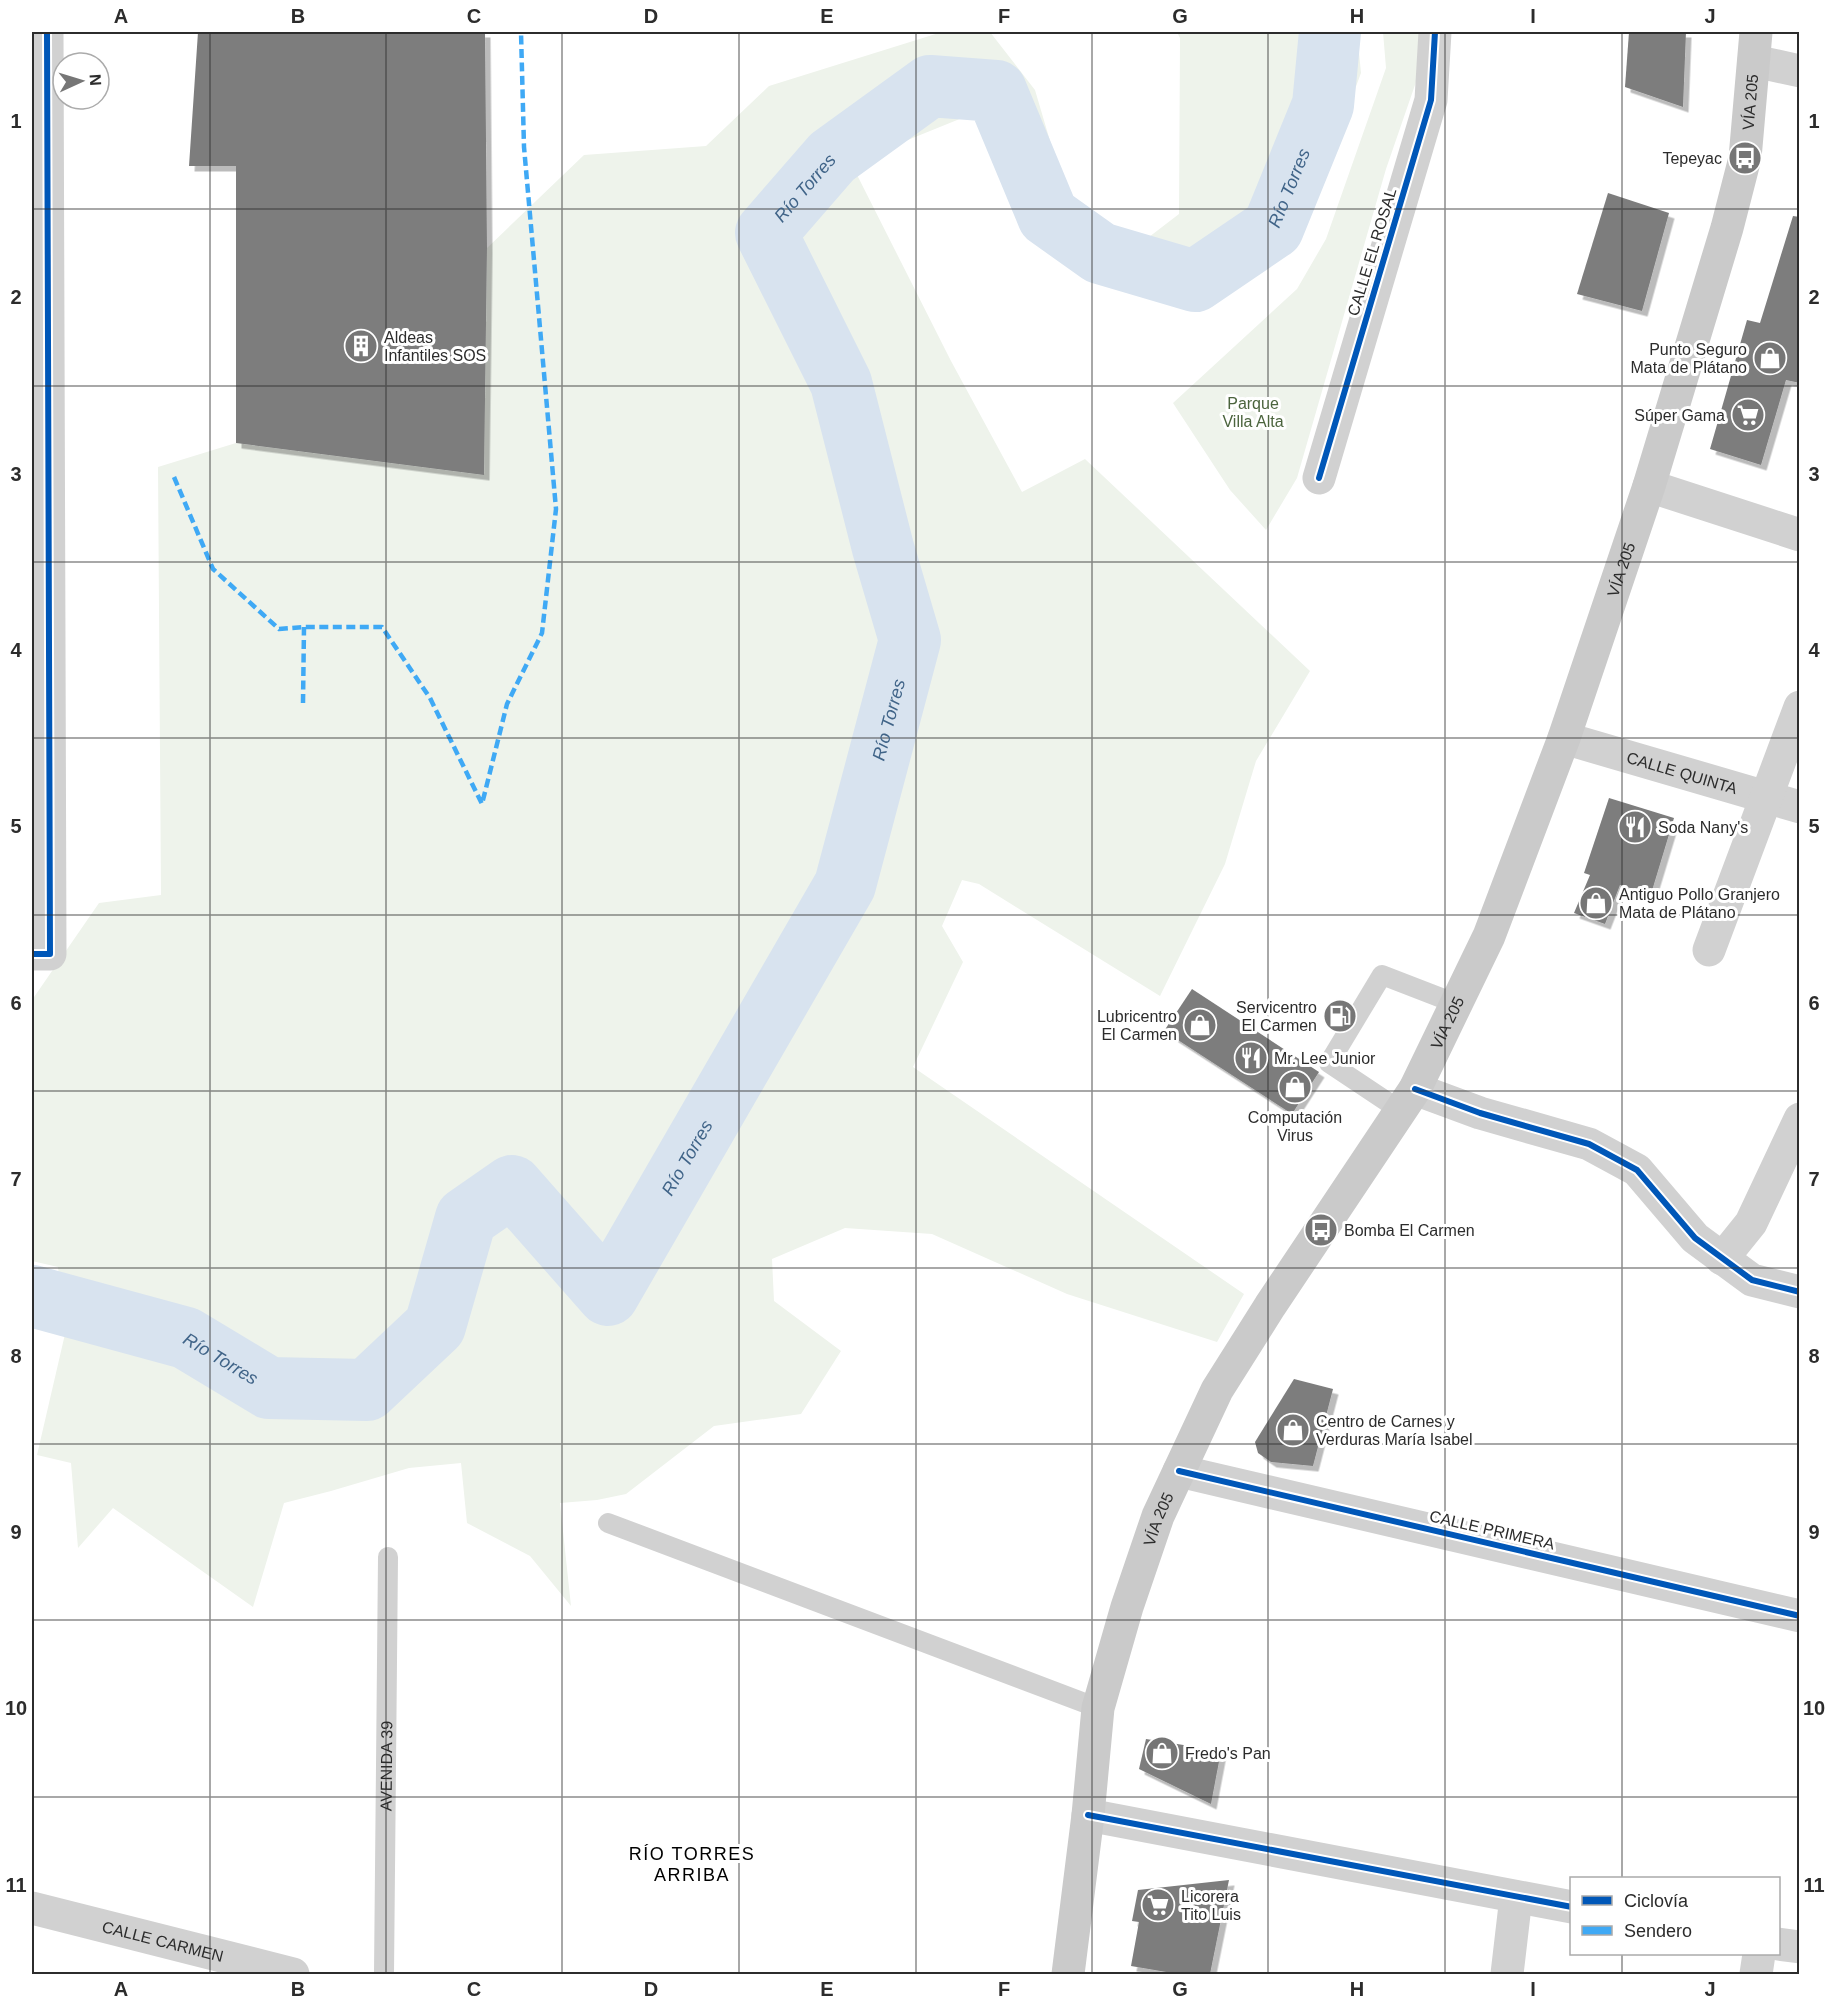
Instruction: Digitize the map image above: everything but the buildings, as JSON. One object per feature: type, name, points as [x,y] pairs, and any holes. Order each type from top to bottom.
[{"type":"main road","name":"VÍA 205","points":[[1068,1974],[1088,1815],[1098,1708],[1127,1607],[1158,1516],[1217,1390],[1270,1306],[1408,1100],[1489,936],[1564,738],[1649,486],[1727,228],[1745,158],[1755,46]]},
{"type":"street","name":"CALLE EL ROSAL","points":[[1318,477],[1431,100],[1435,32]]},
{"type":"street","points":[[1755,46],[1800,71]]},
{"type":"street","points":[[41,954],[42,50]]},
{"type":"street","points":[[1649,486],[1800,535]]},
{"type":"street","points":[[1709,950],[1800,707]]},
{"type":"street","name":"CALLE QUINTA","points":[[1564,738],[1800,807]]},
{"type":"street","points":[[1408,1100],[1480,1113],[1589,1144],[1637,1170],[1695,1238],[1722,1259],[1752,1280],[1800,1292]]},
{"type":"street","points":[[1722,1259],[1751,1223],[1800,1119]]},
{"type":"street","name":"CALLE PRIMERA","points":[[1179,1471],[1800,1616]]},
{"type":"street","points":[[1088,1815],[1570,1907]]},
{"type":"street","points":[[1507,1974],[1516,1897]]},
{"type":"street","name":"CALLE CARMEN","points":[[32,1908],[293,1974]]},
{"type":"street","points":[[1780,1944],[1800,1947]]},
{"type":"street","points":[[1756,1974],[1759,1955]]},
{"type":"lane","points":[[1408,1100],[1329,1063],[1382,975],[1457,1004]]},
{"type":"lane","points":[[608,1523],[1098,1708]]},
{"type":"lane","name":"AVENIDA 39","points":[[384,1974],[388,1557]]},
{"type":"green space","points":[[942,32],[990,32],[1035,90],[1071,212],[1149,237],[1179,214],[1180,38],[1177,32],[1357,32],[1361,73],[1301,234],[1204,291],[1092,271],[1032,221],[996,123],[972,114],[851,163],[951,361],[1022,492],[1085,459],[1310,671],[1256,761],[1225,864],[1160,996],[979,884],[962,880],[942,926],[963,962],[913,1067],[1244,1294],[1217,1342],[1067,1294],[932,1234],[845,1228],[772,1259],[774,1301],[841,1351],[801,1414],[714,1426],[626,1494],[597,1500],[560,1503],[571,1606],[530,1556],[467,1523],[461,1463],[409,1468],[284,1503],[253,1607],[113,1508],[78,1548],[71,1463],[37,1455],[65,1334],[58,1267],[32,1261],[32,1000],[99,903],[161,895],[158,467],[236,443],[483,474],[487,248],[584,155],[706,146],[769,86]]},
{"type":"green space","name":"Parque Villa Alta","points":[[1383,32],[1420,32],[1416,82],[1386,169],[1297,478],[1266,530],[1230,490],[1173,403],[1297,289],[1326,239],[1386,68]]},
{"type":"waterway","name":"Río Torres","points":[[32,1296],[186,1338],[269,1388],[367,1390],[435,1326],[466,1218],[512,1186],[608,1295],[845,885],[910,640],[883,548],[841,383],[766,233],[832,157],[930,86],[996,91],[1048,216],[1100,253],[1195,281],[1273,228],[1323,105],[1330,32]]},
{"type":"marked path","points":[[174,477],[213,569],[279,629],[382,627],[430,698],[482,804],[507,704],[542,633],[556,509],[524,147],[521,32]]},
{"type":"marked path","points":[[303,703],[304,627]]},
{"type":"cycle path","points":[[32,954],[50,954],[47,32]]},
{"type":"cycle path","points":[[1319,478],[1431,100],[1435,32]]},
{"type":"cycle path","points":[[1415,1089],[1480,1113],[1589,1144],[1637,1170],[1695,1238],[1752,1280],[1800,1292]]},
{"type":"cycle path","points":[[1179,1471],[1800,1616]]},
{"type":"cycle path","points":[[1088,1815],[1570,1907]]},
{"type":"place","name":"Tepeyac","points":[[1745,158]]},
{"type":"place","name":"Aldeas Infantiles SOS","points":[[361,346]]},
{"type":"place","name":"Punto Seguro Mata de Plátano","points":[[1770,358]]},
{"type":"place","name":"Súper Gama","points":[[1748,415]]},
{"type":"place","name":"Soda Nany's","points":[[1635,827]]},
{"type":"place","name":"Antiguo Pollo Granjero Mata de Plátano","points":[[1596,903]]},
{"type":"place","name":"Servicentro El Carmen","points":[[1340,1016]]},
{"type":"place","name":"Lubricentro El Carmen","points":[[1200,1025]]},
{"type":"place","name":"Mr. Lee Junior","points":[[1251,1058]]},
{"type":"place","name":"Computación Virus","points":[[1295,1087]]},
{"type":"place","name":"Bomba El Carmen","points":[[1321,1230]]},
{"type":"place","name":"Centro de Carnes y Verduras María Isabel","points":[[1293,1430]]},
{"type":"place","name":"Fredo's Pan","points":[[1162,1753]]},
{"type":"place","name":"Licorera Tito Luis","points":[[1158,1905]]},
{"type":"district","name":"RÍO TORRES ARRIBA","points":[[692,1864]]}]
